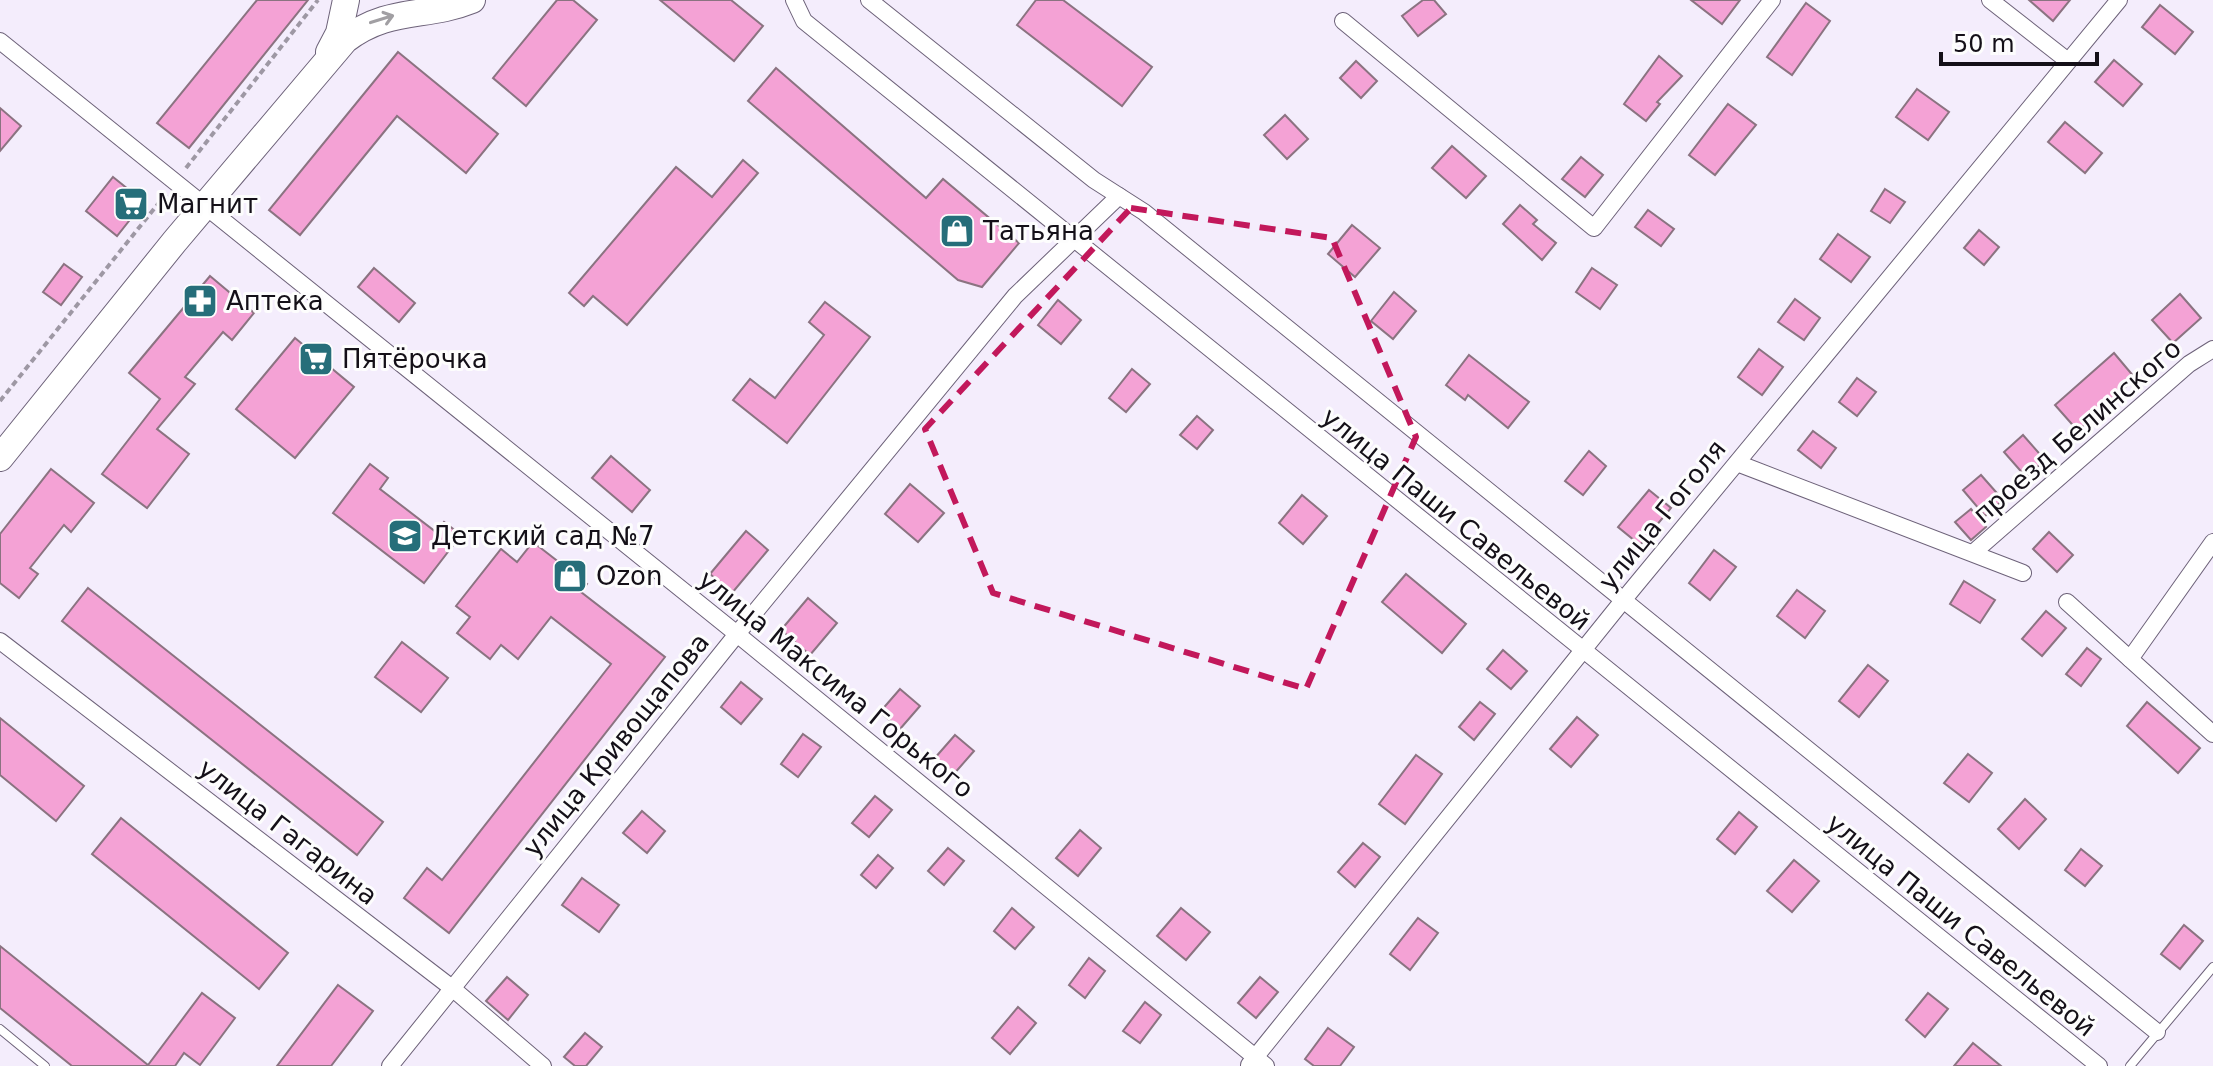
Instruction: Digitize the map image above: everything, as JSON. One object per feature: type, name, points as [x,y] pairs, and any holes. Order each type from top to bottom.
[{"type":"main road","points":[[326,59],[339,33],[346,0]]},
{"type":"main road","points":[[0,458],[326,59],[366,24],[388,16],[472,0]]},
{"type":"street","name":"улица Паши Савельевой","points":[[794,0],[804,21],[2099,1066]]},
{"type":"street","name":"улица Паши Савельевой","points":[[869,0],[1156,222],[1625,598],[2157,1032]]},
{"type":"street","points":[[1343,21],[1594,228],[1772,0]]},
{"type":"street","points":[[1990,0],[2068,61]]},
{"type":"street","name":"улица Гоголя","points":[[1257,1063],[1625,598],[2119,0]]},
{"type":"street","name":"улица Максима Горького","points":[[0,41],[173,184],[737,634],[1257,1063]]},
{"type":"street","name":"улица Кривощапова","points":[[390,1066],[737,634],[1015,296],[1075,242],[1119,196]]},
{"type":"street","name":"проезд Белинского","points":[[1974,552],[2189,364],[2213,349]]},
{"type":"street","points":[[1737,463],[2023,573]]},
{"type":"street","points":[[2130,659],[2213,542]]},
{"type":"street","points":[[2067,602],[2213,734]]},
{"type":"street","name":"улица Гагарина","points":[[0,641],[452,988],[543,1066]]},
{"type":"lane","points":[[2130,1066],[2213,967]]},
{"type":"lane","points":[[0,1029],[45,1066]]},
{"type":"path","points":[[0,401],[318,0]]},
{"type":"highlighted area","points":[[1131,208],[1332,238],[1416,437],[1306,689],[993,593],[925,429]]},
{"type":"building","points":[[257,0],[308,0],[189,148],[157,123]]},
{"type":"building","points":[[557,0],[573,0],[597,20],[526,106],[493,78]]},
{"type":"building","points":[[660,0],[731,0],[763,26],[734,61]]},
{"type":"building","points":[[1036,0],[1063,0],[1152,67],[1122,106],[1017,25]]},
{"type":"building","points":[[1423,0],[1434,0],[1446,14],[1418,36],[1402,16]]},
{"type":"building","points":[[1691,0],[1740,0],[1722,24]]},
{"type":"building","points":[[2029,0],[2070,0],[2053,21]]},
{"type":"building","points":[[1806,3],[1830,21],[1792,75],[1767,57]]},
{"type":"building","points":[[2160,5],[2193,32],[2175,54],[2142,27]]},
{"type":"building","points":[[398,52],[498,134],[466,173],[397,116],[300,235],[269,210]]},
{"type":"building","points":[[1659,56],[1682,76],[1657,102],[1660,104],[1646,121],[1624,104]]},
{"type":"building","points":[[2114,60],[2142,84],[2123,106],[2095,82]]},
{"type":"building","points":[[1356,61],[1377,81],[1361,98],[1340,78]]},
{"type":"building","points":[[776,68],[926,198],[943,179],[1019,243],[982,287],[958,280],[748,101]]},
{"type":"building","points":[[1917,89],[1949,112],[1928,140],[1896,117]]},
{"type":"building","points":[[1728,104],[1756,125],[1715,175],[1689,155]]},
{"type":"building","points":[[0,108],[21,126],[0,151]]},
{"type":"building","points":[[1285,115],[1308,139],[1287,159],[1264,135]]},
{"type":"building","points":[[2065,122],[2102,153],[2085,173],[2048,142]]},
{"type":"building","points":[[1452,146],[1486,176],[1466,198],[1432,168]]},
{"type":"building","points":[[1581,157],[1603,175],[1585,197],[1562,179]]},
{"type":"building","points":[[743,160],[758,173],[627,325],[593,296],[584,306],[569,293],[676,167],[712,197]]},
{"type":"building","points":[[113,177],[144,202],[117,236],[86,211]]},
{"type":"building","points":[[1885,189],[1905,202],[1890,223],[1871,211]]},
{"type":"building","points":[[1520,205],[1537,220],[1533,224],[1556,243],[1542,260],[1503,224]]},
{"type":"building","points":[[1648,210],[1674,229],[1661,246],[1635,227]]},
{"type":"building","points":[[1352,225],[1380,248],[1355,277],[1328,254]]},
{"type":"building","points":[[1979,230],[1999,247],[1984,265],[1964,248]]},
{"type":"building","points":[[1838,234],[1870,257],[1851,282],[1820,259]]},
{"type":"building","points":[[64,264],[82,277],[61,305],[43,292]]},
{"type":"building","points":[[374,268],[415,303],[399,322],[358,287]]},
{"type":"building","points":[[1592,268],[1617,285],[1600,309],[1576,292]]},
{"type":"building","points":[[210,276],[254,313],[232,340],[223,332],[185,377],[195,384],[157,429],[189,454],[147,508],[102,474],[160,399],[129,373]]},
{"type":"building","points":[[1394,292],[1416,311],[1393,339],[1371,321]]},
{"type":"building","points":[[2180,294],[2201,318],[2173,343],[2152,320]]},
{"type":"building","points":[[1795,299],[1820,318],[1804,340],[1778,322]]},
{"type":"building","points":[[1058,300],[1081,320],[1061,344],[1038,325]]},
{"type":"building","points":[[825,302],[870,337],[787,443],[733,400],[750,379],[775,398],[824,335],[809,322]]},
{"type":"building","points":[[295,338],[354,387],[295,458],[236,409]]},
{"type":"building","points":[[1759,349],[1783,367],[1762,395],[1738,377]]},
{"type":"building","points":[[2114,353],[2135,378],[2078,431],[2055,405]]},
{"type":"building","points":[[1469,355],[1529,402],[1508,428],[1468,395],[1465,400],[1446,385]]},
{"type":"building","points":[[1132,369],[1150,384],[1126,412],[1109,398]]},
{"type":"building","points":[[1857,378],[1876,392],[1857,416],[1839,402]]},
{"type":"building","points":[[1197,416],[1213,430],[1197,449],[1180,435]]},
{"type":"building","points":[[1813,431],[1836,448],[1821,468],[1798,450]]},
{"type":"building","points":[[2023,435],[2045,460],[2026,477],[2004,452]]},
{"type":"building","points":[[1589,451],[1606,466],[1583,495],[1565,481]]},
{"type":"building","points":[[611,456],[650,490],[632,512],[592,478]]},
{"type":"building","points":[[370,464],[388,478],[380,489],[436,532],[444,522],[461,535],[424,583],[333,513]]},
{"type":"building","points":[[51,469],[94,503],[71,532],[64,525],[30,568],[38,574],[19,598],[0,583],[0,534]]},
{"type":"building","points":[[1981,475],[2003,500],[1985,516],[1963,490]]},
{"type":"building","points":[[910,484],[944,513],[918,542],[885,514]]},
{"type":"building","points":[[1649,490],[1671,508],[1640,545],[1618,527]]},
{"type":"building","points":[[1302,495],[1327,516],[1303,544],[1279,523]]},
{"type":"building","points":[[1971,509],[1986,527],[1971,540],[1955,522]]},
{"type":"building","points":[[746,531],[768,550],[732,593],[710,574]]},
{"type":"building","points":[[2049,532],[2073,555],[2057,572],[2033,549]]},
{"type":"building","points":[[533,542],[587,584],[581,592],[665,657],[449,933],[404,898],[427,868],[442,880],[611,664],[551,617],[518,659],[501,645],[490,659],[457,633],[470,617],[456,606],[501,549],[517,562]]},
{"type":"building","points":[[1714,550],[1736,567],[1710,600],[1689,583]]},
{"type":"building","points":[[1406,574],[1466,624],[1442,653],[1382,602]]},
{"type":"building","points":[[1964,581],[1995,600],[1980,623],[1950,604]]},
{"type":"building","points":[[88,588],[383,822],[357,855],[62,621]]},
{"type":"building","points":[[1797,590],[1825,611],[1805,638],[1777,616]]},
{"type":"building","points":[[808,598],[837,623],[810,655],[781,630]]},
{"type":"building","points":[[2046,611],[2066,628],[2042,656],[2022,639]]},
{"type":"building","points":[[402,642],[448,678],[421,712],[375,677]]},
{"type":"building","points":[[2087,648],[2101,659],[2081,686],[2066,674]]},
{"type":"building","points":[[1503,650],[1527,671],[1511,689],[1487,669]]},
{"type":"building","points":[[1868,665],[1888,681],[1859,717],[1839,701]]},
{"type":"building","points":[[741,682],[762,699],[741,724],[721,707]]},
{"type":"building","points":[[900,689],[920,706],[900,729],[880,712]]},
{"type":"building","points":[[1480,702],[1495,714],[1474,740],[1459,727]]},
{"type":"building","points":[[2147,702],[2200,748],[2178,773],[2127,726]]},
{"type":"building","points":[[1577,717],[1598,735],[1571,767],[1550,749]]},
{"type":"building","points":[[0,718],[84,786],[56,821],[0,775]]},
{"type":"building","points":[[803,734],[821,747],[798,777],[781,764]]},
{"type":"building","points":[[955,735],[974,751],[953,775],[934,759]]},
{"type":"building","points":[[1968,754],[1992,773],[1969,802],[1944,783]]},
{"type":"building","points":[[1416,755],[1442,774],[1405,824],[1379,804]]},
{"type":"building","points":[[875,796],[892,810],[869,837],[852,823]]},
{"type":"building","points":[[2025,799],[2046,819],[2019,849],[1998,829]]},
{"type":"building","points":[[642,811],[665,831],[647,853],[623,833]]},
{"type":"building","points":[[1739,812],[1757,827],[1735,854],[1717,839]]},
{"type":"building","points":[[121,818],[288,953],[259,989],[92,854]]},
{"type":"building","points":[[1080,830],[1101,848],[1078,876],[1056,858]]},
{"type":"building","points":[[1363,843],[1380,857],[1355,887],[1338,872]]},
{"type":"building","points":[[948,848],[964,861],[944,885],[928,871]]},
{"type":"building","points":[[2081,849],[2102,866],[2085,886],[2065,870]]},
{"type":"building","points":[[878,855],[893,868],[876,888],[861,875]]},
{"type":"building","points":[[1794,860],[1819,881],[1792,912],[1767,891]]},
{"type":"building","points":[[582,878],[619,905],[599,932],[562,905]]},
{"type":"building","points":[[1012,908],[1034,927],[1015,949],[994,931]]},
{"type":"building","points":[[1181,908],[1210,932],[1186,960],[1157,936]]},
{"type":"building","points":[[1418,918],[1438,933],[1410,970],[1390,954]]},
{"type":"building","points":[[2184,925],[2203,941],[2180,969],[2161,954]]},
{"type":"building","points":[[0,946],[148,1065],[202,993],[235,1018],[200,1065],[184,1053],[175,1066],[72,1066],[0,1008]]},
{"type":"building","points":[[1089,958],[1105,971],[1085,998],[1069,985]]},
{"type":"building","points":[[507,977],[528,995],[508,1020],[486,1001]]},
{"type":"building","points":[[1260,977],[1278,992],[1256,1018],[1238,1003]]},
{"type":"building","points":[[338,985],[373,1011],[331,1066],[277,1066]]},
{"type":"building","points":[[1928,993],[1948,1009],[1925,1037],[1906,1020]]},
{"type":"building","points":[[1145,1002],[1161,1015],[1140,1043],[1123,1031]]},
{"type":"building","points":[[1018,1007],[1036,1023],[1010,1054],[992,1038]]},
{"type":"building","points":[[1328,1028],[1354,1047],[1340,1066],[1314,1066],[1305,1059]]},
{"type":"building","points":[[585,1033],[602,1047],[586,1066],[575,1066],[564,1057]]},
{"type":"building","points":[[1973,1043],[2001,1066],[1954,1066]]},
{"type":"place","name":"Магнит","points":[[131,204]]},
{"type":"place","name":"Татьяна","points":[[957,231]]},
{"type":"place","name":"Аптека","points":[[200,301]]},
{"type":"place","name":"Пятёрочка","points":[[316,359]]},
{"type":"place","name":"Детский сад №7","points":[[405,536]]},
{"type":"place","name":"Ozon","points":[[570,576]]}]
